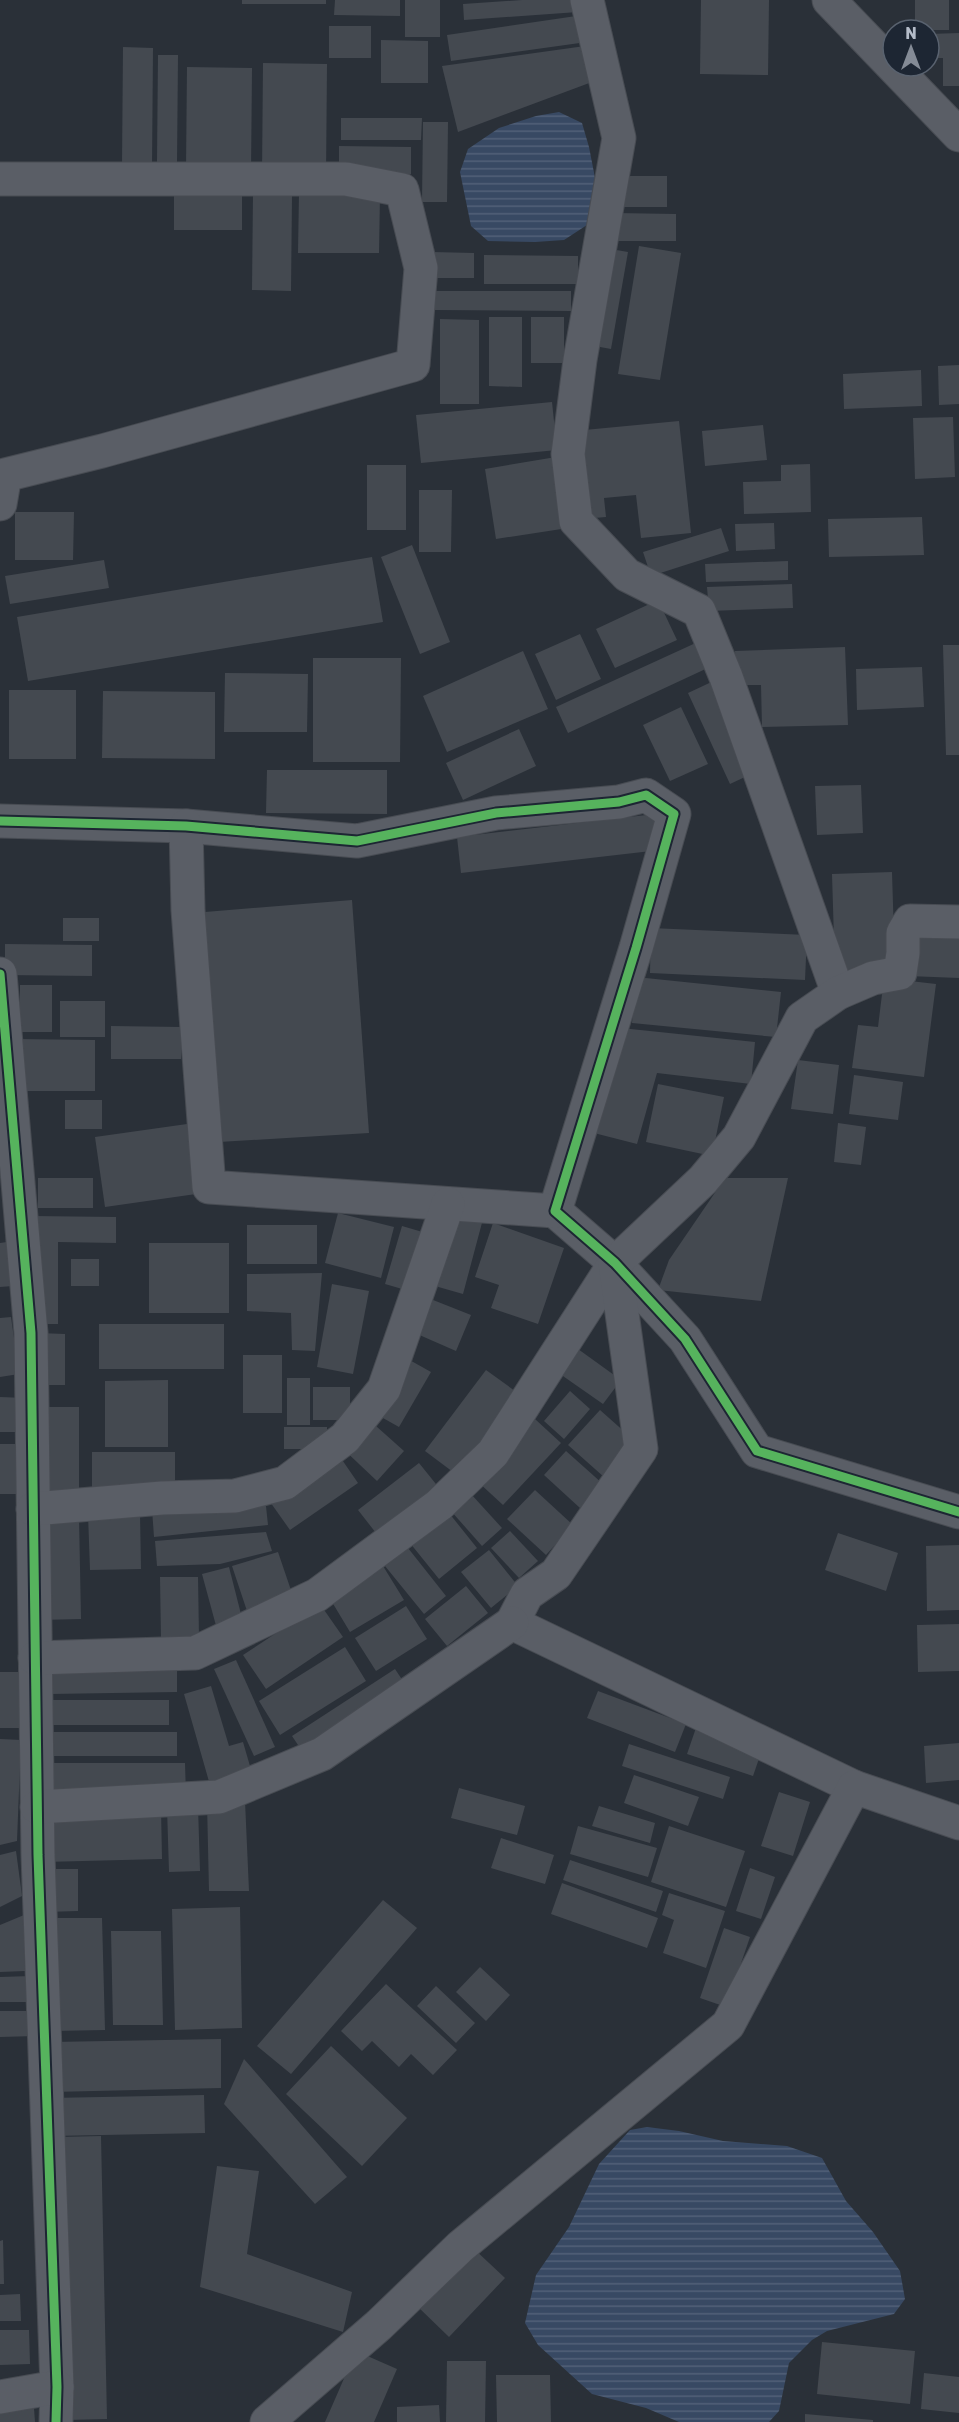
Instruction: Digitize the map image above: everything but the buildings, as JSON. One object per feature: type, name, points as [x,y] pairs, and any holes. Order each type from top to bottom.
[{"type":"street","points":[[587,0],[619,138],[580,360],[568,454],[576,521],[627,575],[699,611],[726,677],[838,993]]},
{"type":"street","points":[[829,0],[959,135]]},
{"type":"street","points":[[0,178],[346,178],[402,190],[421,268],[412,364],[102,451],[5,475],[0,504]]},
{"type":"street","points":[[0,821],[186,826],[357,841],[496,813],[619,802],[646,795],[674,814],[636,948],[555,1211]]},
{"type":"street","points":[[186,826],[188,910],[209,1187],[555,1211],[615,1263],[685,1340],[757,1452],[959,1512]]},
{"type":"street","points":[[35,1658],[195,1653],[317,1595],[439,1505],[493,1453],[615,1263],[703,1180],[739,1137],[802,1018],[838,993],[873,978],[900,973],[903,933],[910,921],[959,922]]},
{"type":"street","points":[[0,974],[31,1333],[37,1807],[57,2387],[56,2422]]},
{"type":"street","points":[[33,1509],[162,1498],[235,1496],[285,1483],[345,1438],[384,1389],[448,1204]]},
{"type":"street","points":[[37,1807],[219,1797],[322,1754],[512,1623],[527,1594],[556,1574],[641,1449],[615,1263]]},
{"type":"street","points":[[512,1623],[854,1787],[959,1823]]},
{"type":"street","points":[[267,2422],[379,2325],[460,2247],[728,2025],[854,1787]]},
{"type":"street","points":[[0,2397],[57,2387]]},
{"type":"water","points":[[559,112],[582,123],[589,147],[596,183],[596,202],[587,225],[564,240],[488,241],[471,226],[460,172],[468,149],[499,128],[536,116]]},
{"type":"water","points":[[647,2127],[679,2131],[723,2141],[787,2146],[822,2158],[846,2201],[873,2232],[900,2271],[905,2299],[894,2314],[827,2331],[812,2340],[789,2363],[779,2411],[769,2422],[679,2422],[646,2408],[592,2394],[538,2345],[525,2323],[536,2275],[569,2227],[599,2164],[630,2130]]},
{"type":"cycle path","points":[[0,821],[186,826],[357,841],[496,813],[619,802],[646,795],[674,814],[636,948],[555,1211],[615,1263],[685,1339],[757,1451],[959,1512]]},
{"type":"cycle path","points":[[0,974],[31,1333],[38,1855],[57,2387],[56,2422]]}]
